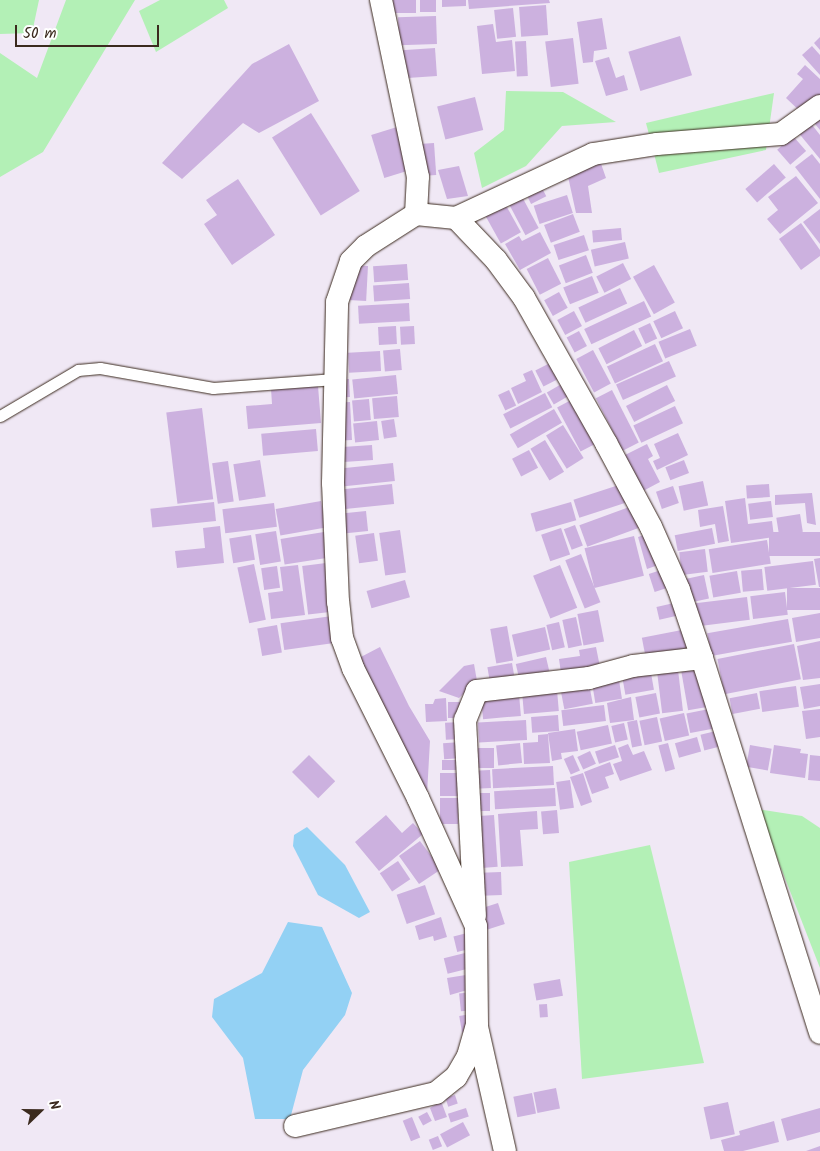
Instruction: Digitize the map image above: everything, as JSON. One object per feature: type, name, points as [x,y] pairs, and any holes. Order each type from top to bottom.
[{"type":"street","points":[[382,0],[418,177],[416,214]]},
{"type":"street","points":[[476,926],[418,798],[353,668],[342,638],[333,483],[337,302],[344,275],[352,260],[366,246],[416,214],[456,218],[593,154],[657,144],[780,134],[820,106]]},
{"type":"street","points":[[456,218],[496,260],[524,298],[651,527],[679,590],[702,658],[820,1033]]},
{"type":"street","points":[[505,1151],[477,1025],[476,926],[465,720],[477,691],[589,678],[633,666],[702,658]]},
{"type":"street","points":[[295,1126],[436,1093],[456,1077],[468,1056],[477,1025]]},
{"type":"lane","points":[[0,416],[78,370],[100,368],[212,388],[336,380]]},
{"type":"green space","points":[[0,0],[39,0],[32,33],[0,34]]},
{"type":"green space","points":[[66,0],[135,0],[43,152],[0,177],[0,53],[37,78]]},
{"type":"green space","points":[[160,0],[224,0],[228,8],[156,52],[139,11]]},
{"type":"green space","points":[[506,91],[563,92],[616,122],[562,126],[526,166],[482,188],[474,153],[504,130]]},
{"type":"green space","points":[[774,93],[766,150],[659,173],[646,123]]},
{"type":"green space","points":[[758,809],[802,816],[820,828],[820,968]]},
{"type":"green space","points":[[650,845],[704,1063],[582,1079],[569,862]]},
{"type":"water","points":[[307,827],[345,865],[370,912],[359,918],[318,895],[293,846],[294,835]]},
{"type":"water","points":[[288,922],[322,927],[352,993],[345,1015],[303,1070],[290,1119],[255,1119],[243,1058],[212,1017],[214,999],[262,973]]},
{"type":"building","points":[[390,0],[416,0],[416,13],[390,13]]},
{"type":"building","points":[[420,0],[436,0],[436,12],[420,12]]},
{"type":"building","points":[[442,0],[466,0],[466,6],[442,7]]},
{"type":"building","points":[[468,0],[549,0],[550,3],[469,9]]},
{"type":"building","points":[[546,5],[548,35],[521,37],[519,7]]},
{"type":"building","points":[[513,8],[516,37],[497,39],[494,10]]},
{"type":"building","points":[[436,16],[437,44],[399,45],[398,17]]},
{"type":"building","points":[[602,18],[607,49],[594,51],[593,62],[583,63],[577,22]]},
{"type":"building","points":[[493,24],[496,42],[512,40],[515,71],[482,74],[477,26]]},
{"type":"building","points":[[680,36],[692,75],[640,91],[628,52]]},
{"type":"building","points":[[820,37],[820,50],[814,43]]},
{"type":"building","points":[[573,38],[579,84],[551,87],[545,41]]},
{"type":"building","points":[[526,41],[528,76],[517,77],[515,42]]},
{"type":"building","points":[[289,44],[319,101],[259,133],[243,123],[182,179],[162,163],[252,64]]},
{"type":"building","points":[[812,46],[820,55],[820,75],[802,55]]},
{"type":"building","points":[[435,48],[437,76],[400,79],[398,51]]},
{"type":"building","points":[[609,57],[616,78],[624,75],[628,90],[606,96],[595,61]]},
{"type":"building","points":[[805,65],[820,79],[820,97],[803,114],[786,98],[803,79],[797,74]]},
{"type":"building","points":[[475,97],[483,130],[445,139],[437,106]]},
{"type":"building","points":[[820,110],[820,130],[811,119]]},
{"type":"building","points":[[311,113],[360,191],[321,215],[272,137]]},
{"type":"building","points":[[809,121],[820,135],[820,159],[797,131]]},
{"type":"building","points":[[397,127],[410,170],[384,178],[371,135]]},
{"type":"building","points":[[793,136],[806,151],[790,165],[777,150]]},
{"type":"building","points":[[434,143],[436,175],[421,176],[419,144]]},
{"type":"building","points":[[812,154],[820,164],[820,199],[795,167]]},
{"type":"building","points":[[599,158],[606,178],[588,186],[592,213],[576,213],[567,172]]},
{"type":"building","points":[[774,164],[786,178],[757,203],[745,189]]},
{"type":"building","points":[[459,166],[468,196],[447,199],[438,170]]},
{"type":"building","points":[[796,176],[818,203],[780,234],[767,219],[778,210],[768,197]]},
{"type":"building","points":[[238,179],[275,235],[232,265],[204,224],[217,215],[206,200]]},
{"type":"building","points":[[539,182],[546,196],[531,204],[524,190]]},
{"type":"building","points":[[519,191],[539,228],[525,235],[506,198]]},
{"type":"building","points":[[567,195],[573,213],[540,224],[534,206]]},
{"type":"building","points":[[503,200],[521,232],[501,244],[483,211]]},
{"type":"building","points":[[820,209],[820,244],[803,222]]},
{"type":"building","points":[[573,214],[580,232],[551,243],[544,225]]},
{"type":"building","points":[[801,223],[820,250],[820,256],[801,270],[779,239]]},
{"type":"building","points":[[621,228],[622,240],[593,242],[592,231]]},
{"type":"building","points":[[540,232],[551,253],[520,270],[505,244],[519,236],[522,241]]},
{"type":"building","points":[[584,235],[589,250],[559,260],[554,245]]},
{"type":"building","points":[[625,242],[629,259],[595,266],[591,250]]},
{"type":"building","points":[[586,255],[593,273],[566,283],[559,265]]},
{"type":"building","points":[[548,258],[561,284],[540,295],[527,269]]},
{"type":"building","points":[[623,263],[631,279],[604,293],[596,277]]},
{"type":"building","points":[[407,264],[408,280],[374,282],[373,266]]},
{"type":"building","points":[[350,265],[368,266],[366,301],[348,300]]},
{"type":"building","points":[[654,265],[675,303],[654,314],[633,277]]},
{"type":"building","points":[[592,276],[599,293],[570,304],[563,288]]},
{"type":"building","points":[[409,283],[410,299],[374,301],[373,286]]},
{"type":"building","points":[[620,288],[627,303],[585,323],[578,307]]},
{"type":"building","points":[[559,292],[568,308],[553,316],[544,300]]},
{"type":"building","points":[[644,301],[651,316],[591,344],[584,329]]},
{"type":"building","points":[[409,303],[410,321],[359,324],[358,306]]},
{"type":"building","points":[[574,311],[582,326],[565,335],[557,320]]},
{"type":"building","points":[[675,311],[683,328],[661,338],[653,321]]},
{"type":"building","points":[[650,323],[657,338],[645,344],[638,328]]},
{"type":"building","points":[[396,326],[397,344],[379,345],[378,327]]},
{"type":"building","points":[[414,326],[415,344],[401,345],[400,327]]},
{"type":"building","points":[[690,329],[697,346],[665,358],[658,342]]},
{"type":"building","points":[[634,330],[642,346],[607,364],[598,348]]},
{"type":"building","points":[[579,331],[587,346],[575,353],[567,338]]},
{"type":"building","points":[[655,344],[663,361],[615,384],[607,366]]},
{"type":"building","points":[[400,349],[402,370],[385,371],[383,350]]},
{"type":"building","points":[[593,350],[611,384],[594,392],[576,359]]},
{"type":"building","points":[[380,351],[381,371],[349,373],[348,353]]},
{"type":"building","points":[[554,361],[562,377],[543,387],[535,371]]},
{"type":"building","points":[[669,361],[676,377],[623,400],[616,385]]},
{"type":"building","points":[[532,370],[542,392],[518,404],[511,388],[526,381],[523,374]]},
{"type":"building","points":[[396,375],[398,394],[354,398],[352,380]]},
{"type":"building","points":[[349,379],[350,397],[338,398],[337,380]]},
{"type":"building","points":[[565,382],[572,394],[554,405],[547,393]]},
{"type":"building","points":[[667,385],[675,401],[634,422],[626,406]]},
{"type":"building","points":[[318,386],[321,423],[248,429],[246,406],[272,404],[271,389]]},
{"type":"building","points":[[509,390],[516,405],[505,410],[498,395]]},
{"type":"building","points":[[612,390],[639,443],[623,451],[596,398]]},
{"type":"building","points":[[545,393],[552,407],[510,429],[503,414]]},
{"type":"building","points":[[397,396],[399,417],[374,419],[372,398]]},
{"type":"building","points":[[369,399],[371,420],[354,421],[352,400]]},
{"type":"building","points":[[573,399],[596,443],[581,452],[557,407]]},
{"type":"building","points":[[350,402],[352,440],[338,441],[336,403]]},
{"type":"building","points":[[675,406],[683,423],[641,443],[633,425]]},
{"type":"building","points":[[202,408],[213,499],[177,504],[166,412]]},
{"type":"building","points":[[554,409],[562,423],[518,448],[510,434]]},
{"type":"building","points":[[394,419],[397,437],[384,439],[381,421]]},
{"type":"building","points":[[377,421],[379,440],[355,442],[353,424]]},
{"type":"building","points":[[563,425],[584,458],[567,469],[546,436]]},
{"type":"building","points":[[316,429],[318,451],[263,456],[261,434]]},
{"type":"building","points":[[678,433],[688,455],[657,470],[653,461],[660,458],[654,444]]},
{"type":"building","points":[[545,440],[564,472],[549,480],[530,449]]},
{"type":"building","points":[[647,444],[653,456],[648,459],[660,482],[643,491],[625,455]]},
{"type":"building","points":[[372,445],[373,460],[340,462],[339,447]]},
{"type":"building","points":[[529,450],[538,468],[521,476],[512,459]]},
{"type":"building","points":[[260,460],[266,497],[239,501],[233,464]]},
{"type":"building","points":[[684,460],[689,473],[670,480],[665,467]]},
{"type":"building","points":[[228,461],[234,502],[218,504],[212,463]]},
{"type":"building","points":[[393,463],[395,481],[342,486],[340,469]]},
{"type":"building","points":[[703,481],[708,505],[684,511],[679,486]]},
{"type":"building","points":[[392,484],[394,504],[340,510],[338,490]]},
{"type":"building","points":[[622,484],[628,502],[579,518],[573,500]]},
{"type":"building","points":[[769,484],[770,497],[747,499],[746,486]]},
{"type":"building","points":[[673,486],[679,503],[662,509],[656,492]]},
{"type":"building","points":[[812,493],[816,525],[807,523],[805,503],[775,505],[775,495]]},
{"type":"building","points":[[745,498],[748,524],[772,521],[774,537],[731,543],[725,501]]},
{"type":"building","points":[[321,501],[326,528],[280,536],[276,509]]},
{"type":"building","points":[[771,501],[773,517],[750,520],[748,504]]},
{"type":"building","points":[[214,502],[216,521],[152,528],[150,509]]},
{"type":"building","points":[[571,502],[576,520],[536,532],[531,514]]},
{"type":"building","points":[[274,503],[277,527],[225,533],[222,509]]},
{"type":"building","points":[[632,506],[640,528],[587,547],[579,525]]},
{"type":"building","points":[[723,506],[729,541],[718,543],[715,524],[700,527],[698,510]]},
{"type":"building","points":[[366,511],[368,531],[341,534],[339,514]]},
{"type":"building","points":[[800,514],[803,532],[779,536],[776,518]]},
{"type":"building","points":[[575,525],[583,546],[572,550],[564,529]]},
{"type":"building","points":[[220,526],[224,563],[177,568],[175,551],[205,548],[203,528]]},
{"type":"building","points":[[561,528],[570,554],[550,561],[541,535]]},
{"type":"building","points":[[712,528],[715,544],[678,551],[675,535]]},
{"type":"building","points":[[400,530],[406,573],[385,576],[379,533]]},
{"type":"building","points":[[276,531],[281,562],[260,565],[255,534]]},
{"type":"building","points":[[324,532],[328,558],[285,565],[281,539]]},
{"type":"building","points":[[769,532],[820,532],[820,556],[769,556]]},
{"type":"building","points":[[374,533],[378,561],[359,563],[355,536]]},
{"type":"building","points":[[650,533],[661,564],[647,569],[638,537]]},
{"type":"building","points":[[251,535],[255,560],[233,563],[229,538]]},
{"type":"building","points":[[634,536],[644,576],[594,588],[585,548]]},
{"type":"building","points":[[767,540],[771,564],[712,573],[709,549]]},
{"type":"building","points":[[705,549],[708,572],[682,575],[679,552]]},
{"type":"building","points":[[581,554],[600,602],[585,609],[565,560]]},
{"type":"building","points":[[820,558],[820,587],[819,587],[814,559]]},
{"type":"building","points":[[813,561],[816,585],[767,591],[764,567]]},
{"type":"building","points":[[326,563],[332,612],[308,615],[302,566]]},
{"type":"building","points":[[254,564],[266,620],[249,623],[237,568]]},
{"type":"building","points":[[298,565],[305,615],[271,619],[268,593],[283,591],[280,567]]},
{"type":"building","points":[[560,565],[577,608],[550,619],[533,576]]},
{"type":"building","points":[[277,566],[280,588],[264,590],[261,568]]},
{"type":"building","points":[[664,569],[670,587],[655,592],[649,574]]},
{"type":"building","points":[[762,569],[764,590],[743,592],[741,571]]},
{"type":"building","points":[[737,571],[741,593],[713,598],[709,576]]},
{"type":"building","points":[[704,575],[709,598],[690,602],[685,579]]},
{"type":"building","points":[[405,580],[410,597],[372,608],[367,591]]},
{"type":"building","points":[[787,588],[820,588],[820,610],[787,610]]},
{"type":"building","points":[[785,592],[788,615],[753,619],[750,596]]},
{"type":"building","points":[[747,597],[750,620],[698,626],[695,603]]},
{"type":"building","points":[[674,603],[677,616],[659,620],[656,607]]},
{"type":"building","points":[[598,610],[604,641],[583,645],[577,614]]},
{"type":"building","points":[[820,613],[820,638],[796,642],[792,618]]},
{"type":"building","points":[[332,616],[336,643],[284,650],[281,623]]},
{"type":"building","points":[[576,617],[582,645],[568,648],[562,620]]},
{"type":"building","points":[[788,619],[792,642],[711,656],[707,633]]},
{"type":"building","points":[[559,622],[565,647],[552,650],[546,625]]},
{"type":"building","points":[[277,625],[282,653],[262,656],[257,628]]},
{"type":"building","points":[[507,626],[513,660],[496,663],[490,629]]},
{"type":"building","points":[[545,627],[550,649],[517,657],[512,635]]},
{"type":"building","points":[[687,629],[692,654],[647,662],[642,638]]},
{"type":"building","points":[[820,641],[820,678],[803,680],[797,646]]},
{"type":"building","points":[[794,644],[801,679],[724,694],[717,659]]},
{"type":"building","points":[[380,647],[409,706],[430,741],[427,794],[357,659]]},
{"type":"building","points":[[596,647],[600,667],[561,673],[559,659],[580,656],[579,650]]},
{"type":"building","points":[[546,657],[550,675],[520,682],[516,664]]},
{"type":"building","points":[[512,663],[515,680],[490,684],[487,667]]},
{"type":"building","points":[[474,664],[477,681],[459,698],[439,691],[464,666]]},
{"type":"building","points":[[703,668],[710,706],[688,710],[681,672]]},
{"type":"building","points":[[678,670],[683,711],[662,713],[657,673]]},
{"type":"building","points":[[651,673],[654,690],[625,695],[622,678]]},
{"type":"building","points":[[619,680],[622,699],[595,703],[592,684]]},
{"type":"building","points":[[589,684],[593,704],[564,709],[561,690]]},
{"type":"building","points":[[820,684],[820,706],[804,709],[800,687]]},
{"type":"building","points":[[796,686],[799,707],[762,712],[759,691]]},
{"type":"building","points":[[557,690],[559,711],[524,714],[522,693]]},
{"type":"building","points":[[656,693],[660,714],[639,718],[635,697]]},
{"type":"building","points":[[757,693],[760,709],[733,714],[730,698]]},
{"type":"building","points":[[519,694],[521,716],[483,719],[481,697]]},
{"type":"building","points":[[631,697],[634,720],[610,723],[607,703]]},
{"type":"building","points":[[446,698],[447,721],[426,722],[425,704],[433,704],[435,699]]},
{"type":"building","points":[[448,702],[461,702],[461,718],[448,718]]},
{"type":"building","points":[[604,705],[606,721],[563,726],[561,710]]},
{"type":"building","points":[[709,709],[713,729],[690,733],[686,713]]},
{"type":"building","points":[[820,709],[820,737],[806,739],[802,711]]},
{"type":"building","points":[[684,713],[689,735],[665,741],[660,719]]},
{"type":"building","points":[[558,715],[559,731],[532,733],[531,717]]},
{"type":"building","points":[[657,717],[662,741],[645,745],[639,721]]},
{"type":"building","points":[[526,720],[527,740],[479,742],[478,723]]},
{"type":"building","points":[[637,720],[642,746],[632,747],[627,722]]},
{"type":"building","points":[[461,722],[462,739],[446,740],[445,723]]},
{"type":"building","points":[[624,723],[628,740],[615,742],[611,726]]},
{"type":"building","points":[[608,725],[612,744],[581,750],[577,732]]},
{"type":"building","points":[[575,729],[578,751],[561,753],[562,759],[552,761],[548,733]]},
{"type":"building","points":[[716,731],[720,747],[704,750],[700,735]]},
{"type":"building","points":[[548,734],[550,763],[524,764],[523,743],[538,742],[538,735]]},
{"type":"building","points":[[697,737],[701,751],[679,758],[675,743]]},
{"type":"building","points":[[461,742],[462,758],[444,759],[443,743]]},
{"type":"building","points":[[520,743],[522,763],[498,765],[496,746]]},
{"type":"building","points":[[668,743],[675,769],[665,772],[658,746]]},
{"type":"building","points":[[628,744],[633,755],[644,751],[652,770],[620,781],[613,764],[622,761],[618,748]]},
{"type":"building","points":[[615,745],[619,757],[599,764],[595,751]]},
{"type":"building","points":[[750,745],[772,749],[768,770],[746,767]]},
{"type":"building","points":[[774,745],[801,749],[800,753],[808,754],[805,778],[770,773]]},
{"type":"building","points":[[475,748],[494,748],[494,768],[475,768]]},
{"type":"building","points":[[590,751],[596,764],[583,770],[577,757]]},
{"type":"building","points":[[309,755],[335,781],[318,798],[292,772]]},
{"type":"building","points":[[573,755],[580,771],[571,775],[564,759]]},
{"type":"building","points":[[810,755],[820,756],[820,781],[808,780]]},
{"type":"building","points":[[442,760],[461,760],[461,770],[442,770]]},
{"type":"building","points":[[610,762],[614,774],[605,777],[609,788],[592,794],[584,772]]},
{"type":"building","points":[[553,766],[554,785],[493,788],[492,769]]},
{"type":"building","points":[[490,770],[491,788],[476,789],[475,771]]},
{"type":"building","points":[[440,773],[459,773],[459,796],[440,796]]},
{"type":"building","points":[[583,773],[592,802],[581,806],[570,777]]},
{"type":"building","points":[[570,780],[574,808],[560,810],[556,782]]},
{"type":"building","points":[[555,788],[556,806],[495,809],[494,791]]},
{"type":"building","points":[[475,793],[490,793],[490,811],[475,811]]},
{"type":"building","points":[[440,798],[458,798],[458,824],[440,824]]},
{"type":"building","points":[[557,810],[559,833],[543,834],[541,811]]},
{"type":"building","points":[[537,811],[538,829],[520,830],[523,866],[501,867],[498,814]]},
{"type":"building","points":[[386,815],[402,833],[413,823],[423,834],[379,871],[355,842]]},
{"type":"building","points":[[494,815],[498,867],[479,868],[475,816]]},
{"type":"building","points":[[420,841],[432,857],[437,853],[446,866],[419,884],[399,856]]},
{"type":"building","points":[[398,861],[410,879],[392,892],[380,873]]},
{"type":"building","points":[[501,872],[502,895],[482,896],[481,873]]},
{"type":"building","points":[[425,885],[435,914],[407,924],[397,895]]},
{"type":"building","points":[[498,903],[505,924],[488,929],[481,909]]},
{"type":"building","points":[[441,917],[447,937],[434,941],[433,936],[419,940],[415,926]]},
{"type":"building","points":[[467,933],[471,949],[457,952],[453,936]]},
{"type":"building","points":[[469,952],[473,968],[448,974],[444,958]]},
{"type":"building","points":[[472,974],[474,988],[450,995],[447,978]]},
{"type":"building","points":[[560,979],[563,996],[536,1000],[533,984]]},
{"type":"building","points":[[473,992],[475,1010],[461,1011],[459,993]]},
{"type":"building","points":[[547,1004],[548,1017],[540,1018],[539,1005]]},
{"type":"building","points":[[471,1014],[474,1031],[462,1033],[459,1016]]},
{"type":"building","points":[[556,1088],[560,1109],[537,1113],[533,1092]]},
{"type":"building","points":[[532,1093],[536,1114],[517,1117],[513,1097]]},
{"type":"building","points":[[455,1095],[458,1104],[448,1107],[445,1098]]},
{"type":"building","points":[[441,1101],[447,1117],[435,1121],[430,1108]]},
{"type":"building","points":[[728,1102],[735,1134],[710,1139],[704,1107]]},
{"type":"building","points":[[466,1108],[469,1117],[451,1122],[448,1114]]},
{"type":"building","points":[[820,1108],[820,1132],[787,1141],[781,1119]]},
{"type":"building","points":[[427,1112],[432,1121],[423,1126],[418,1117]]},
{"type":"building","points":[[412,1117],[420,1137],[411,1141],[403,1121]]},
{"type":"building","points":[[774,1121],[779,1142],[743,1151],[724,1151],[721,1140],[740,1135],[739,1131]]},
{"type":"building","points":[[463,1122],[470,1135],[447,1147],[440,1134]]},
{"type":"building","points":[[438,1136],[442,1146],[433,1150],[429,1140]]},
{"type":"building","points":[[820,1146],[820,1151],[806,1151]]}]
